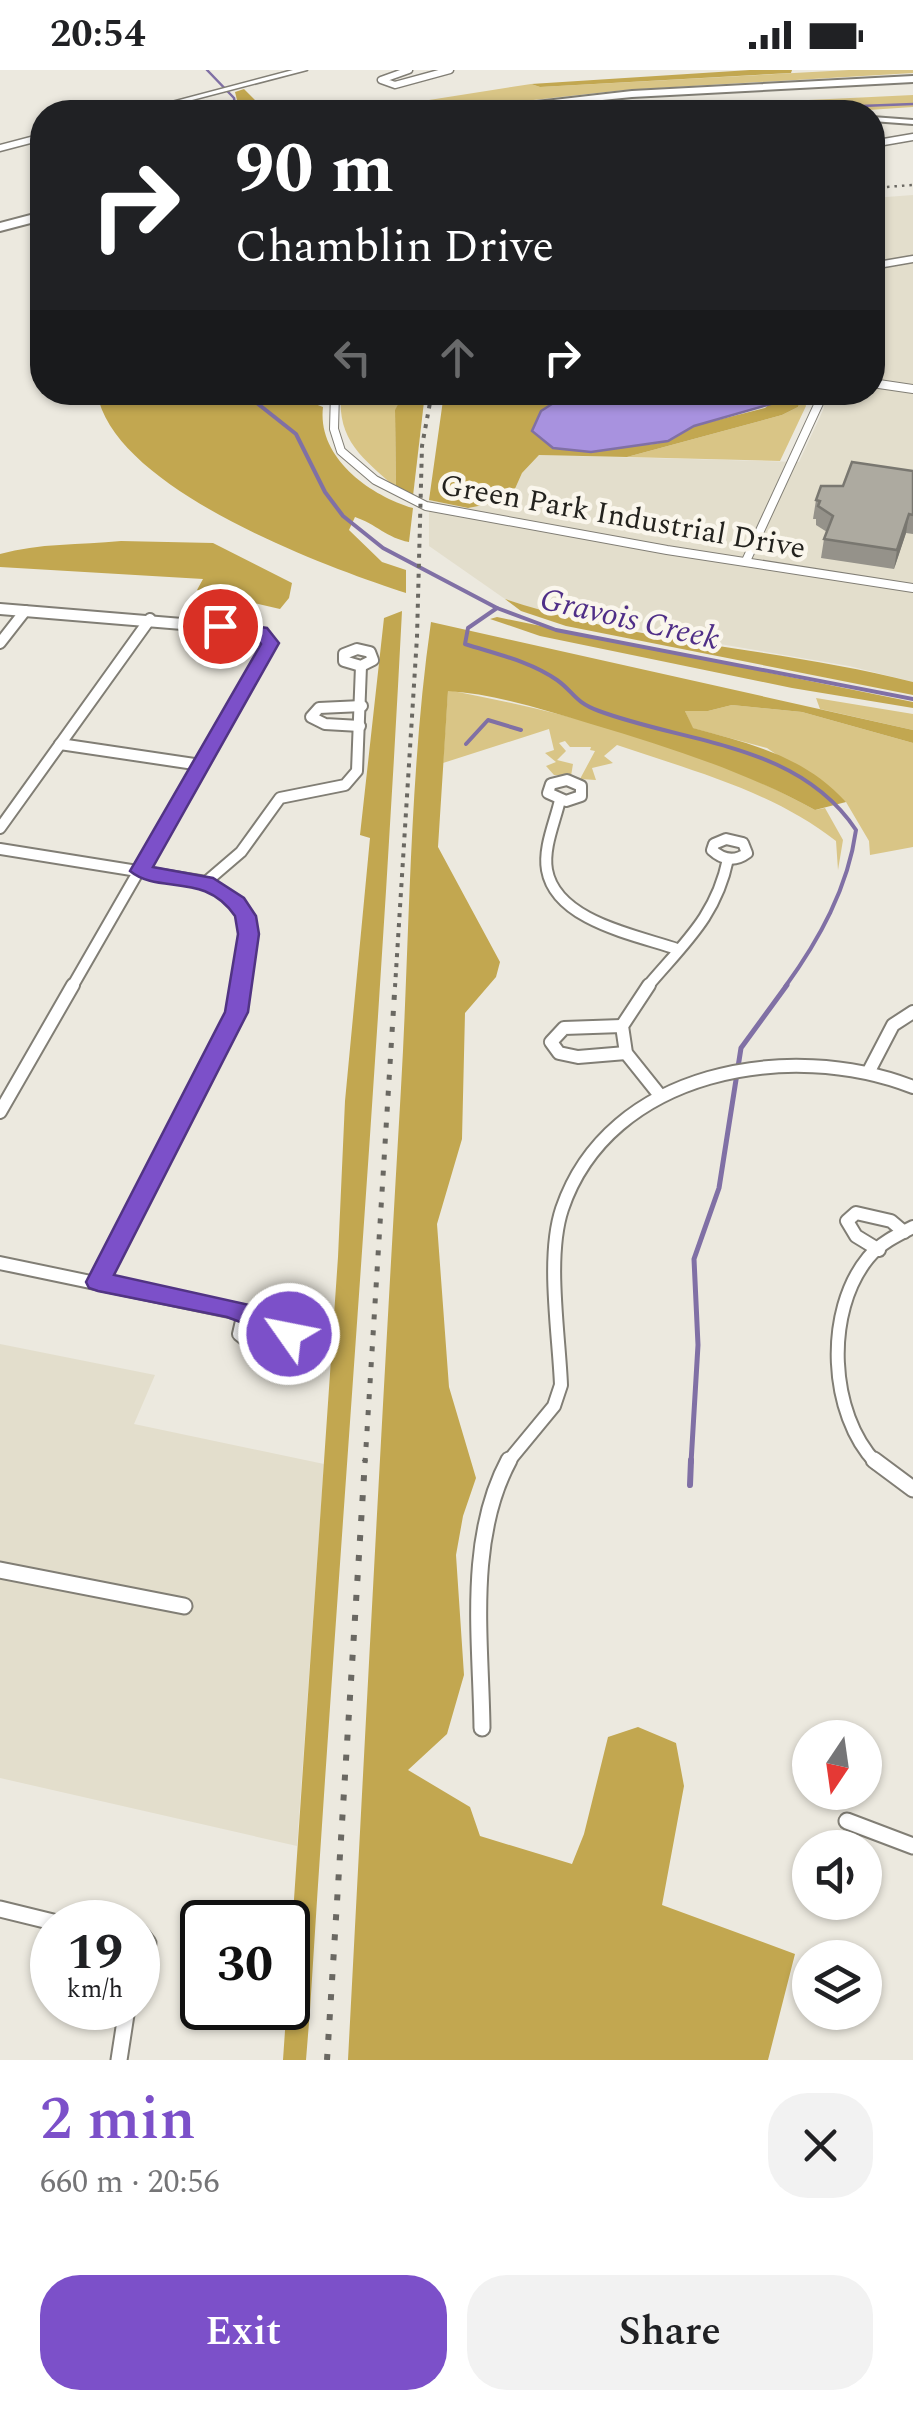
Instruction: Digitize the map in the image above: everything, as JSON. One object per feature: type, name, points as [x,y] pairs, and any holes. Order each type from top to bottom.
[{"type":"highway","points":[[573,100],[913,79]]},
{"type":"highway","points":[[654,100],[913,89]]},
{"type":"highway","points":[[0,218],[30,213]]},
{"type":"highway","points":[[0,227],[30,214]]},
{"type":"main road","points":[[185,100],[295,71]]},
{"type":"main road","points":[[0,148],[30,140]]},
{"type":"street","points":[[410,70],[381,80],[396,85],[450,70]]},
{"type":"street","points":[[442,70],[450,70]]},
{"type":"street","points":[[885,120],[913,122]]},
{"type":"street","points":[[885,142],[913,137]]},
{"type":"street","points":[[885,264],[913,259]]},
{"type":"street","points":[[885,385],[913,389]]},
{"type":"street","name":"Green Park Industrial Drive","points":[[334,405],[337,445],[365,472],[402,497],[477,517],[913,588]]},
{"type":"street","points":[[746,561],[818,405]]},
{"type":"street","points":[[0,609],[150,618],[255,630],[270,643],[0,1112]]},
{"type":"street","points":[[0,643],[25,611]]},
{"type":"street","points":[[0,828],[150,618]]},
{"type":"street","points":[[206,882],[241,852],[280,798],[345,785],[352,778],[357,771],[361,666]]},
{"type":"street","points":[[360,726],[325,724],[311,717],[319,708],[362,706]]},
{"type":"street","points":[[60,744],[201,765]]},
{"type":"street","points":[[560,800],[546,868],[554,892],[588,916],[678,949]]},
{"type":"street","points":[[0,849],[206,882],[236,903],[246,916],[249,934],[236,1012],[98,1282]]},
{"type":"street","points":[[658,1093],[626,1054],[622,1026],[634,1003],[722,894],[728,860]]},
{"type":"street","points":[[869,1071],[893,1025],[913,1012]]},
{"type":"street","points":[[622,1026],[564,1028],[551,1042],[559,1053],[578,1057],[626,1054]]},
{"type":"street","points":[[482,1728],[481,1554],[485,1515],[507,1462],[554,1406],[561,1386],[560,1214],[580,1165],[629,1110],[658,1093],[698,1081],[788,1067],[869,1071],[913,1087]]},
{"type":"street","points":[[879,1250],[856,1236],[847,1221],[856,1213],[891,1221],[908,1230],[868,1258],[843,1310],[839,1356],[850,1425],[881,1470],[913,1488]]},
{"type":"street","points":[[0,1263],[233,1308],[248,1316]]},
{"type":"street","points":[[0,1570],[184,1606]]},
{"type":"street","points":[[847,1821],[913,1846]]},
{"type":"street","points":[[0,1910],[30,1917]]},
{"type":"street","points":[[119,2060],[124,2030]]},
{"type":"shaded area","points":[[792,70],[540,87],[531,84]]},
{"type":"shaded area","points":[[913,70],[533,100],[429,100],[531,84],[540,87]]},
{"type":"shaded area","points":[[244,89],[255,100],[237,100],[235,92]]},
{"type":"shaded area","points":[[913,95],[913,107],[885,109],[885,100],[808,100]]},
{"type":"shaded area","points":[[913,195],[913,682],[849,666],[555,616],[505,599],[429,546],[429,500],[468,508],[510,500],[522,473],[539,455],[799,462],[823,405],[885,405],[885,197]]},
{"type":"shaded area","points":[[102,405],[323,407],[323,425],[337,458],[364,484],[413,508],[409,542],[355,517],[349,530],[382,562],[406,570],[406,593],[325,564],[227,519],[180,491],[141,461],[112,428]]},
{"type":"shaded area","points":[[341,405],[398,405],[396,488],[355,447],[343,424]]},
{"type":"shaded area","points":[[398,405],[424,405],[413,496],[396,488]]},
{"type":"shaded area","points":[[442,405],[550,405],[541,411],[532,431],[553,448],[577,451],[654,444],[668,441],[694,426],[769,405],[799,405],[782,415],[627,457],[539,455],[522,473],[510,500],[468,508],[429,500]]},
{"type":"shaded area","points":[[550,405],[768,405],[694,426],[668,441],[591,452],[553,448],[532,431],[541,411]]},
{"type":"shaded area","points":[[806,406],[780,461],[627,457],[782,415]]},
{"type":"shaded area","points":[[121,541],[213,543],[292,583],[289,598],[280,609],[197,590],[203,579],[0,567],[0,554],[15,550]]},
{"type":"shaded area","points":[[505,599],[605,626],[913,682],[913,695],[566,626],[521,611]]},
{"type":"shaded area","points":[[402,611],[382,961],[310,2002],[310,1900],[294,1900],[345,1101],[370,838],[360,835],[384,618]]},
{"type":"shaded area","points":[[497,617],[913,702],[913,708],[792,688],[540,636],[490,619]]},
{"type":"shaded area","points":[[431,622],[913,730],[913,743],[802,712],[732,705],[685,711],[693,728],[776,754],[813,773],[846,802],[815,810],[733,772],[648,742],[520,703],[448,691],[438,847],[500,962],[496,977],[465,1013],[462,1139],[437,1224],[449,1387],[476,1478],[463,1516],[456,1555],[464,1675],[447,1734],[408,1770],[470,1807],[480,1836],[572,1864],[584,1834],[608,1737],[638,1727],[676,1743],[684,1786],[662,1905],[792,1953],[768,2060],[348,2060],[414,796]]},
{"type":"shaded area","points":[[448,690],[636,736],[728,768],[815,810],[825,808],[843,840],[838,870],[836,841],[785,809],[731,784],[617,745],[604,756],[613,763],[592,768],[596,780],[580,779],[595,751],[591,747],[570,747],[565,741],[559,743],[566,751],[557,760],[573,764],[571,776],[554,775],[546,766],[556,762],[545,753],[554,750],[549,729],[443,763]]},
{"type":"shaded area","points":[[816,698],[913,714],[913,730],[820,709]]},
{"type":"shaded area","points":[[732,705],[802,712],[913,743],[913,847],[870,855],[869,841],[846,802],[767,748],[692,728],[685,711]]},
{"type":"shaded area","points":[[0,1344],[155,1375],[134,1424],[324,1464],[297,1846],[0,1778]]},
{"type":"shaded area","points":[[285,2030],[308,2030],[306,2060],[283,2060]]},
{"type":"building","points":[[852,462],[913,471],[913,515],[909,514],[897,550],[824,539],[833,516],[818,506],[821,486],[843,486]]},
{"type":"waterway","name":"Gravois Creek","points":[[207,70],[234,100]]},
{"type":"waterway","points":[[885,105],[913,104]]},
{"type":"waterway","name":"Gravois Creek","points":[[259,405],[296,434],[325,492],[343,516],[383,548],[497,608]]},
{"type":"waterway","name":"Gravois Creek","points":[[497,608],[556,630],[913,699]]},
{"type":"waterway","points":[[497,608],[468,628],[465,644],[536,668],[599,711],[773,763],[804,779],[832,801],[856,830],[846,872],[830,913],[785,987]]},
{"type":"waterway","points":[[466,744],[488,720],[521,730]]},
{"type":"waterway","points":[[691,1463],[698,1345],[694,1259],[719,1188],[741,1048],[787,985]]},
{"type":"waterway","points":[[690,1485],[691,1460]]},
{"type":"railway","points":[[885,187],[913,185]]},
{"type":"railway","points":[[395,987],[417,637],[422,446],[430,405]]},
{"type":"railway","points":[[365,1463],[395,985]]},
{"type":"railway","points":[[327,2060],[365,1460]]},
{"type":"route","points":[[220,626],[261,632],[270,643],[140,871],[206,882],[236,903],[246,916],[249,934],[236,1012],[98,1282],[233,1308],[248,1316],[271,1310],[284,1316],[289,1334]]}]
